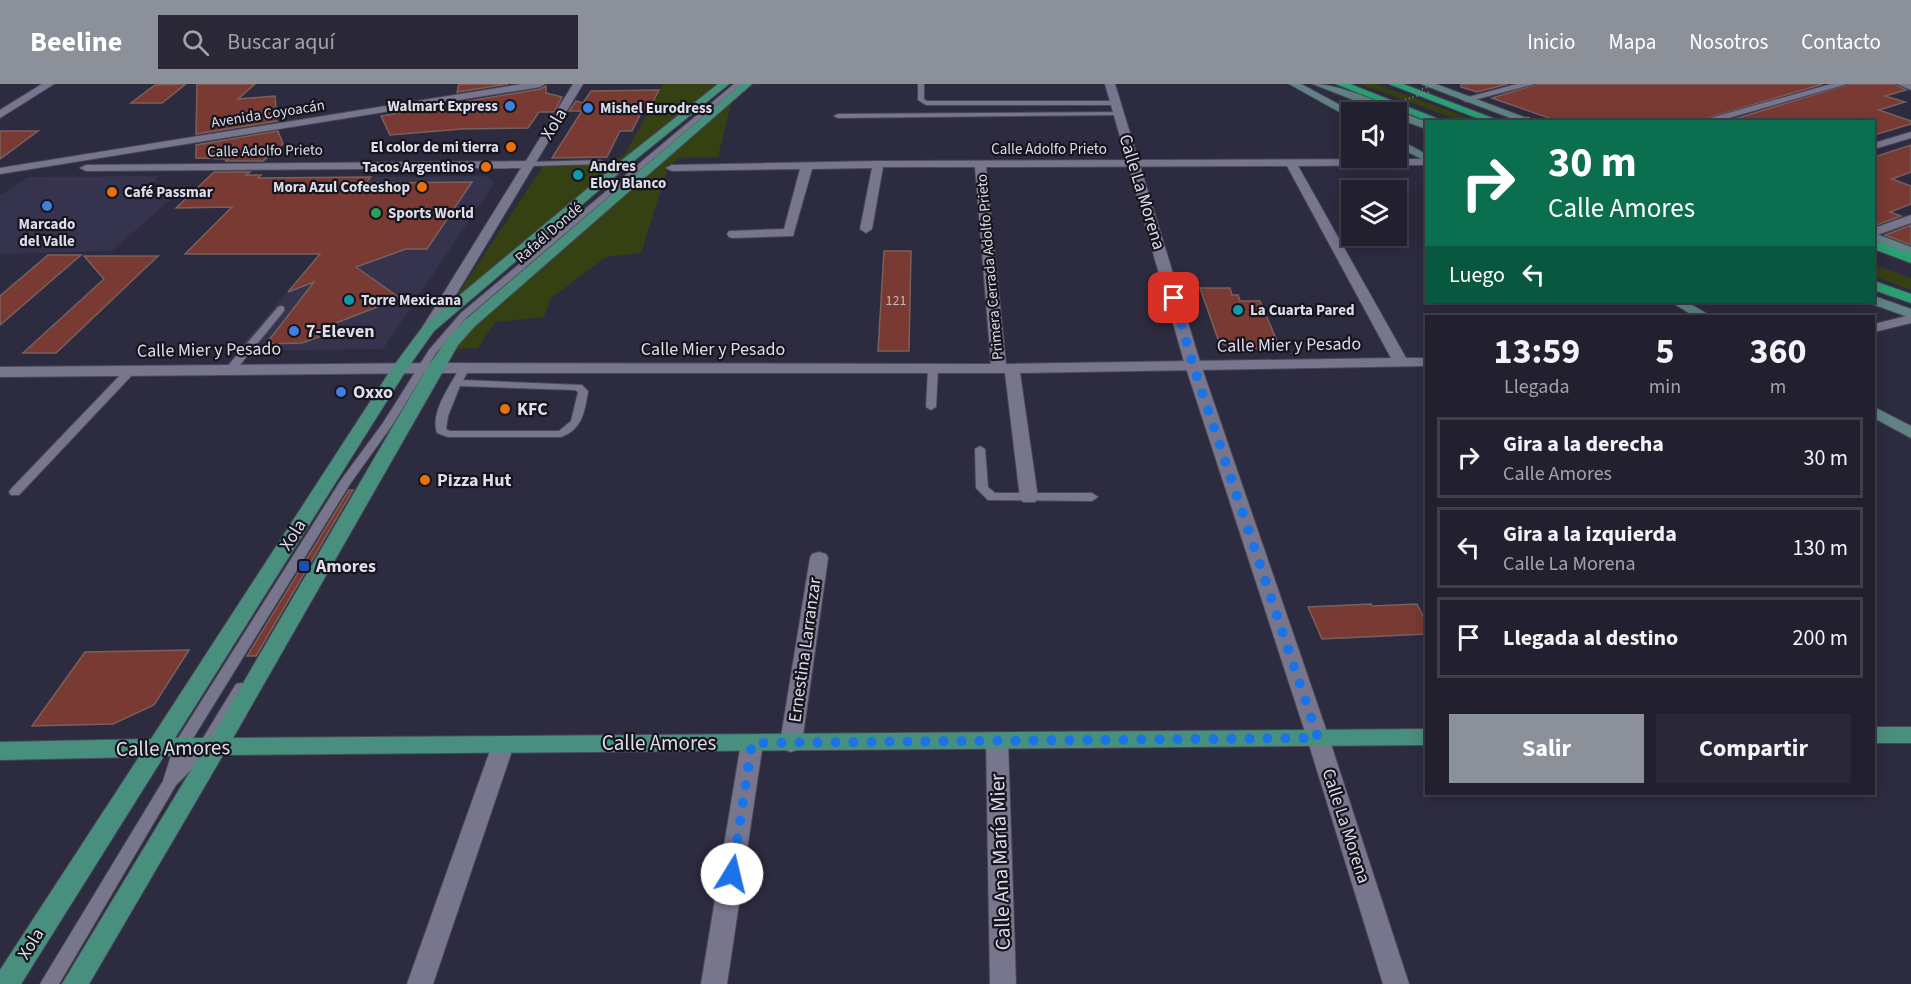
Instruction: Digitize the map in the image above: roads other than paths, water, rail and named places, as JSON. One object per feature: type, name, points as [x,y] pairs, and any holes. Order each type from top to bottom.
[{"type":"highway","points":[[1341,84],[1436,120]]},
{"type":"highway","points":[[1394,84],[1493,120]]},
{"type":"highway","points":[[1875,245],[1911,259]]},
{"type":"highway","points":[[1875,256],[1911,270]]},
{"type":"highway","points":[[1875,285],[1911,299]]},
{"type":"main road","name":"Rafaél Dondé","points":[[429,328],[621,166],[724,84]]},
{"type":"main road","name":"Rafaél Dondé","points":[[428,368],[470,323],[747,84]]},
{"type":"main road","points":[[1288,84],[1315,96]]},
{"type":"main road","points":[[1294,84],[1341,110]]},
{"type":"main road","points":[[1318,84],[1369,102]]},
{"type":"main road","points":[[1426,88],[1528,120]]},
{"type":"main road","points":[[1407,118],[1425,126]]},
{"type":"main road","points":[[1407,148],[1425,159]]},
{"type":"main road","points":[[1875,237],[1911,251]]},
{"type":"main road","points":[[1875,300],[1911,314]]},
{"type":"main road","points":[[1680,303],[1702,315]]},
{"type":"main road","name":"Xola","points":[[6,984],[400,368],[429,328]]},
{"type":"main road","points":[[75,984],[428,368]]},
{"type":"main road","points":[[1875,413],[1911,433]]},
{"type":"main road","points":[[1875,735],[1911,735]]},
{"type":"main road","name":"Calle Amores","points":[[0,751],[180,747],[1425,737]]},
{"type":"street","points":[[0,115],[49,84]]},
{"type":"street","name":"Avenida Coyoacán","points":[[17,168],[129,152],[505,87],[540,84]]},
{"type":"street","name":"Xola","points":[[429,328],[578,84]]},
{"type":"street","name":"Calle La Morena","points":[[1110,84],[1193,365],[1318,738],[1396,984]]},
{"type":"street","points":[[1466,99],[1530,84]]},
{"type":"street","points":[[1708,120],[1842,84]]},
{"type":"street","points":[[1902,84],[1911,87]]},
{"type":"street","points":[[1875,146],[1911,135]]},
{"type":"street","points":[[119,168],[114,163],[129,152]]},
{"type":"street","name":"Calle Adolfo Prieto","points":[[672,168],[879,164],[1291,163],[1425,160]]},
{"type":"street","points":[[1291,163],[1401,363]]},
{"type":"street","name":"Calle Adolfo Prieto","points":[[0,169],[530,164]]},
{"type":"street","points":[[866,229],[879,164]]},
{"type":"street","name":"Primera Cerrada Adolfo Prieto","points":[[980,164],[1005,369],[1029,498]]},
{"type":"street","points":[[733,234],[789,233],[807,165]]},
{"type":"street","points":[[1875,232],[1911,219]]},
{"type":"street","points":[[1875,328],[1911,319]]},
{"type":"street","name":"Calle Mier y Pesado","points":[[0,372],[400,368],[1005,369],[1425,362]]},
{"type":"street","name":"Ernestina Larranzar","points":[[791,742],[819,558]]},
{"type":"street","name":"Calle Ana María Mier","points":[[997,741],[1003,984]]},
{"type":"street","points":[[714,984],[752,743]]},
{"type":"street","points":[[420,984],[503,745]]},
{"type":"lane","points":[[49,984],[170,782],[180,747],[345,483],[428,368],[439,342],[464,315],[738,84]]},
{"type":"lane","points":[[921,84],[921,100],[926,104],[1117,108]]},
{"type":"lane","points":[[838,116],[1117,108]]},
{"type":"lane","points":[[530,164],[600,162]]},
{"type":"lane","points":[[230,370],[281,309]]},
{"type":"lane","points":[[457,382],[578,387],[583,391],[577,421],[572,428],[561,434],[448,434],[441,431],[440,423],[457,382],[465,368]]},
{"type":"lane","points":[[931,407],[933,369]]},
{"type":"lane","points":[[15,492],[130,371]]},
{"type":"lane","points":[[170,782],[211,747],[364,483],[388,424]]},
{"type":"lane","points":[[980,449],[982,488],[985,493],[1000,498],[1092,498]]},
{"type":"place","name":"Walmart Express","points":[[510,106]]},
{"type":"place","name":"Mishel Eurodress","points":[[588,108]]},
{"type":"place","name":"El color de mi tierra","points":[[511,147]]},
{"type":"place","name":"Tacos Argentinos","points":[[486,167]]},
{"type":"place","name":"Andres Eloy Blanco","points":[[578,175]]},
{"type":"place","name":"Mora Azul Cofeeshop","points":[[422,187]]},
{"type":"place","name":"Café Passmar","points":[[112,192]]},
{"type":"place","name":"Marcado del Valle","points":[[47,206]]},
{"type":"place","name":"Sports World","points":[[376,213]]},
{"type":"place","name":"Torre Mexicana","points":[[349,300]]},
{"type":"place","name":"La Cuarta Pared","points":[[1238,310]]},
{"type":"place","name":"7-Eleven","points":[[294,331]]},
{"type":"place","name":"Oxxo","points":[[341,392]]},
{"type":"place","name":"KFC","points":[[505,409]]},
{"type":"place","name":"Pizza Hut","points":[[425,480]]},
{"type":"place","name":"Amores","points":[[304,566]]}]
